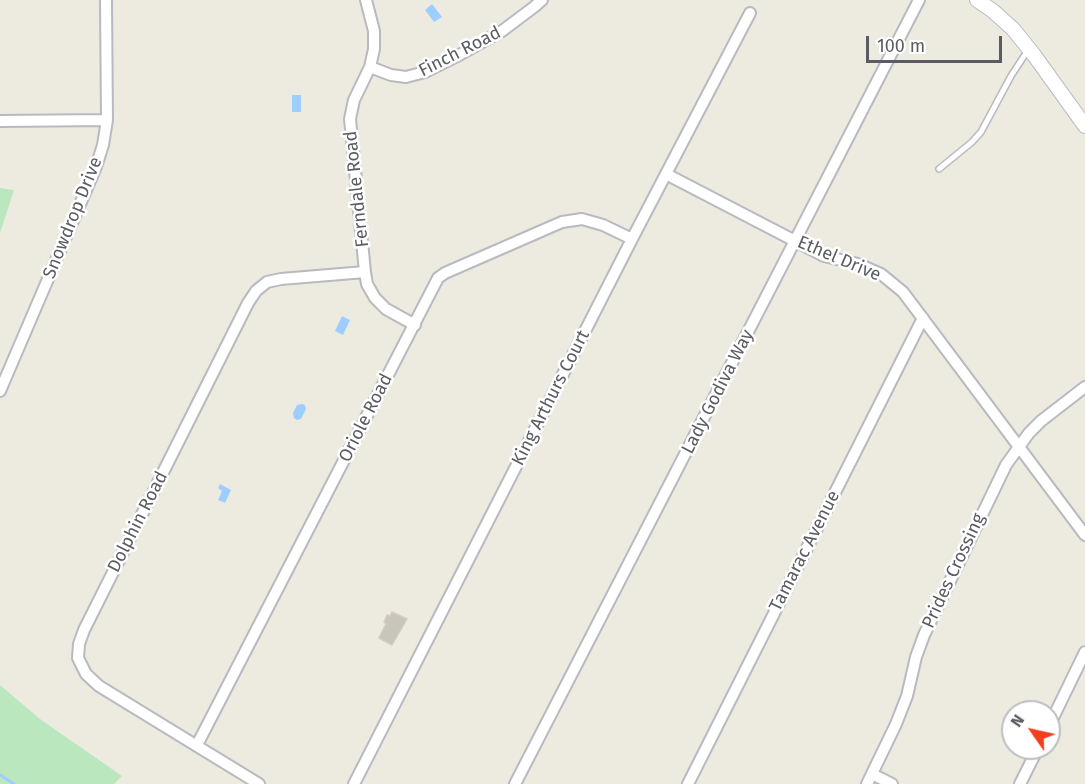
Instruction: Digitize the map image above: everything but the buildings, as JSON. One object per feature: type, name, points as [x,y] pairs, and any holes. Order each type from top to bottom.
[{"type":"street","name":"Snowdrop Drive","points":[[0,391],[96,167],[103,145],[107,120],[106,0]]},
{"type":"street","name":"Ferndale Road","points":[[366,0],[374,31],[374,49],[370,66],[354,100],[350,119],[365,272],[367,284],[375,298],[386,309],[415,325]]},
{"type":"street","name":"Finch Road","points":[[370,66],[391,75],[406,77],[425,72],[502,31],[542,0]]},
{"type":"street","name":"Lady Godiva Way","points":[[515,784],[919,0]]},
{"type":"street","points":[[977,0],[1013,29],[1085,126]]},
{"type":"street","name":"King Arthurs Court","points":[[354,784],[750,13]]},
{"type":"street","points":[[0,121],[107,120]]},
{"type":"street","name":"Ethel Drive","points":[[666,174],[824,256],[858,264],[881,274],[903,292],[1085,535]]},
{"type":"street","name":"Oriole Road","points":[[197,745],[438,278],[562,222],[582,219],[603,225],[632,239]]},
{"type":"street","name":"Dolphin Road","points":[[259,784],[99,686],[86,674],[78,658],[79,644],[84,630],[256,291],[267,282],[281,279],[365,272]]},
{"type":"street","name":"Tamarac Avenue","points":[[688,784],[922,318]]},
{"type":"street","name":"Prides Crossing","points":[[869,779],[907,696],[916,657],[924,635],[1006,465],[1018,446],[1041,421],[1085,387]]},
{"type":"street","points":[[1061,701],[1085,652]]},
{"type":"street","points":[[1020,784],[1032,760]]},
{"type":"street","points":[[869,779],[892,784]]},
{"type":"lane","points":[[939,169],[981,132],[1007,83],[1029,49]]},
{"type":"green space","points":[[0,188],[14,190],[0,233]]},
{"type":"green space","points":[[0,685],[40,719],[122,776],[114,784],[0,784]]},
{"type":"water","points":[[432,4],[442,17],[434,22],[425,10]]},
{"type":"water","points":[[292,95],[301,95],[301,112],[292,112]]},
{"type":"water","points":[[342,316],[350,320],[343,335],[335,331]]},
{"type":"water","points":[[302,404],[306,409],[301,419],[297,420],[293,413],[297,405]]},
{"type":"water","points":[[220,484],[231,490],[225,503],[218,500],[222,491],[218,488]]},
{"type":"waterway","points":[[0,775],[14,784]]}]
